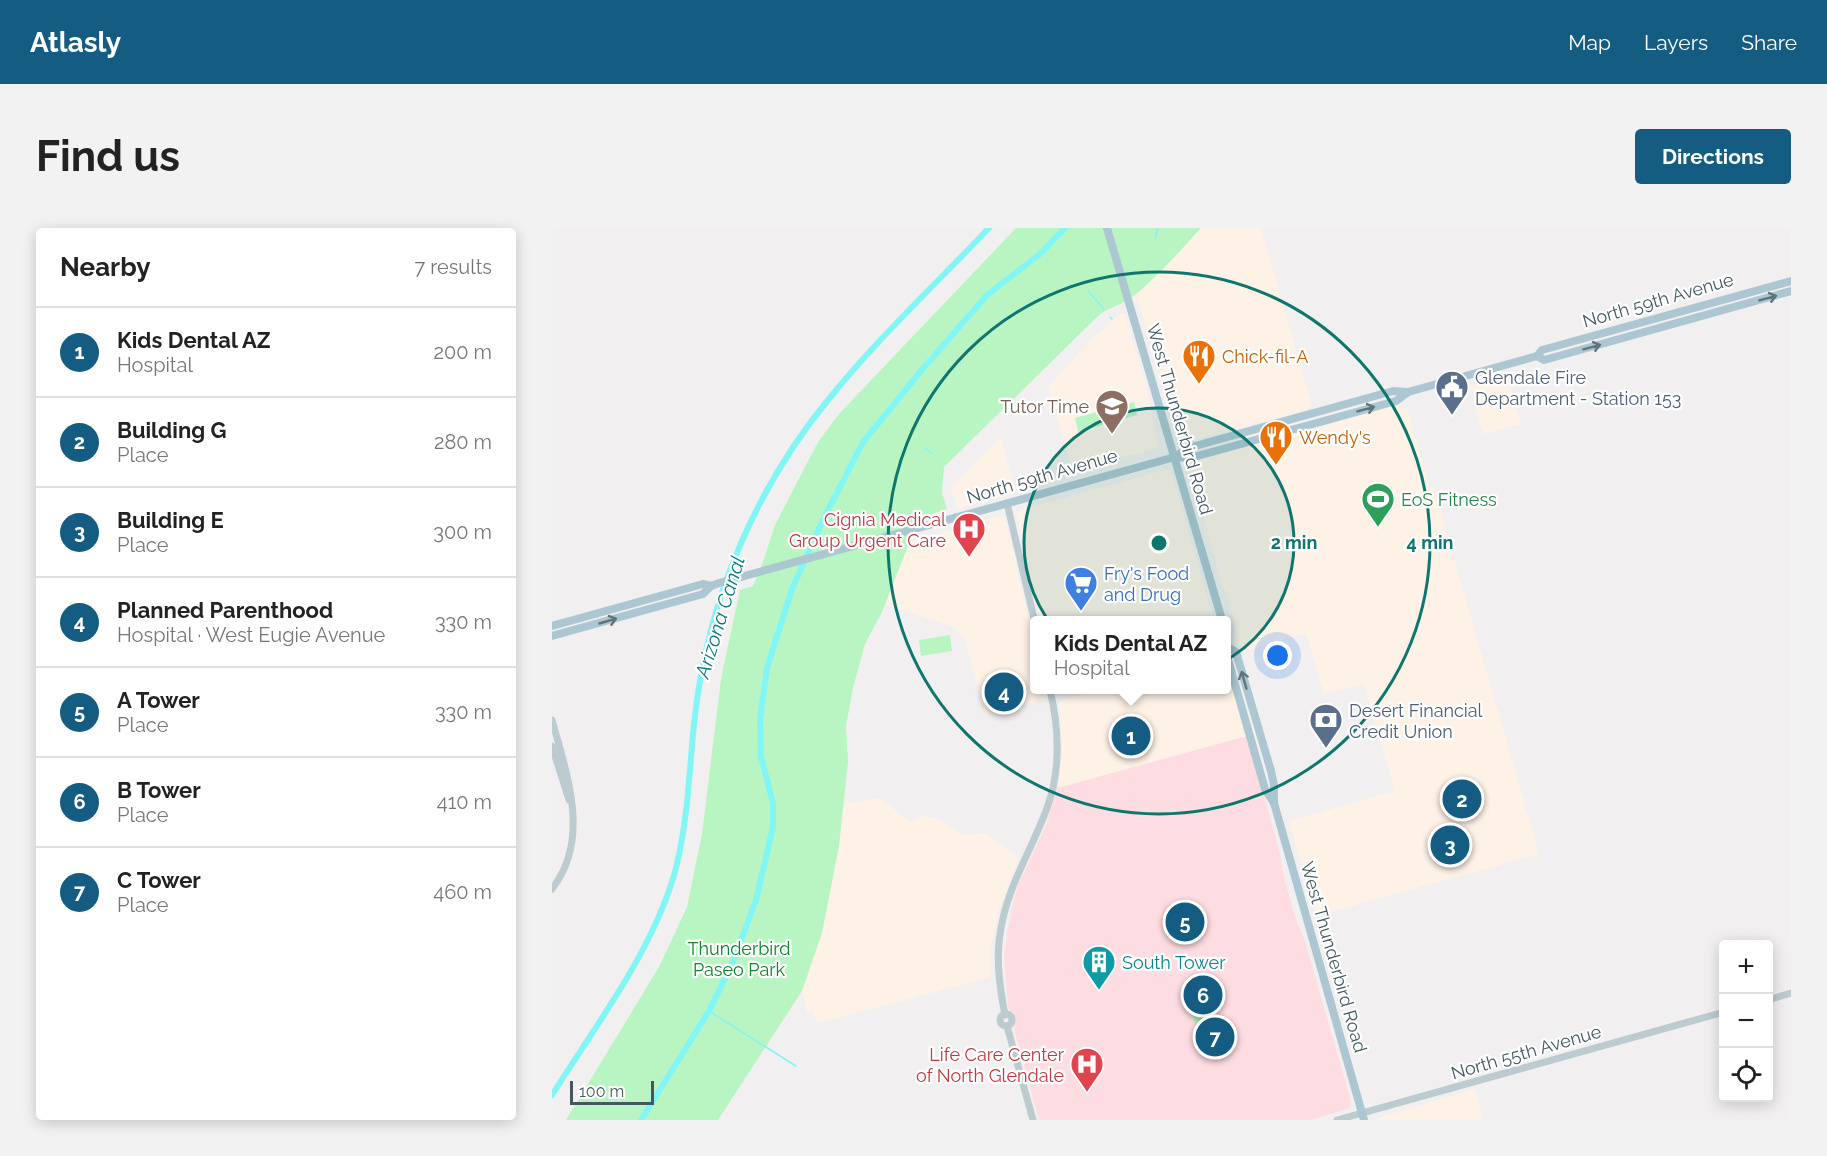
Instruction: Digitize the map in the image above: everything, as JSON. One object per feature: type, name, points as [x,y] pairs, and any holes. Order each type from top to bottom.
[{"type":"main road","name":"West Thunderbird Road","points":[[1107,228],[1221,616]]},
{"type":"main road","name":"North 59th Avenue","points":[[1175,457],[1188,448],[1393,391],[1408,392],[1537,356],[1542,350],[1791,285]]},
{"type":"main road","name":"North 59th Avenue","points":[[552,626],[703,584],[736,579],[1175,457],[1190,458],[1396,401],[1408,392]]},
{"type":"main road","points":[[1247,442],[1248,437],[1262,432],[1269,426]]},
{"type":"main road","name":"North 59th Avenue","points":[[552,636],[702,594],[715,584]]},
{"type":"main road","name":"West Thunderbird Road","points":[[1231,650],[1236,652],[1275,785],[1274,802]]},
{"type":"main road","name":"West Thunderbird Road","points":[[1231,661],[1265,789],[1274,802],[1363,1117]]},
{"type":"main road","points":[[1244,715],[1253,731],[1262,760],[1270,771]]},
{"type":"street","points":[[1007,503],[1033,616]]},
{"type":"street","points":[[1033,1120],[1007,1026],[1012,1020],[1010,1016],[1005,1015],[998,966],[1002,921],[1013,887],[1046,810],[1055,774],[1056,723],[1051,694]]},
{"type":"street","points":[[552,720],[568,776],[573,833],[566,866],[552,889]]},
{"type":"street","points":[[552,746],[571,805]]},
{"type":"street","points":[[1773,998],[1791,993]]},
{"type":"street","name":"North 55th Avenue","points":[[1337,1120],[1363,1117],[1719,1013]]},
{"type":"shaded area","points":[[1201,228],[1261,228],[1311,403],[1307,409],[1188,442],[1182,436],[1169,390],[1162,379],[1136,294]]},
{"type":"shaded area","points":[[1124,313],[1149,396],[1158,447],[1137,455],[1096,465],[1074,476],[1048,387],[1097,333],[1100,333],[1118,315]]},
{"type":"shaded area","points":[[1507,374],[1521,424],[1483,434],[1469,386]]},
{"type":"shaded area","points":[[1399,405],[1407,409],[1429,485],[1434,489],[1539,854],[1319,915],[1315,912],[1289,821],[1395,791],[1364,684],[1324,694],[1306,633],[1241,652],[1227,593],[1222,586],[1189,467],[1194,461]]},
{"type":"shaded area","points":[[1001,437],[1016,492],[957,509],[951,488]]},
{"type":"shaded area","points":[[1164,470],[1169,471],[1173,476],[1213,616],[1039,616],[1016,513]]},
{"type":"shaded area","points":[[999,516],[1004,517],[1030,626],[1030,694],[1045,694],[1047,699],[986,716],[965,640],[959,631],[884,604],[909,542]]},
{"type":"shaded area","points":[[1231,681],[1247,736],[1058,788],[1062,750],[1059,705],[1061,700],[1084,694],[1231,694]]},
{"type":"shaded area","points":[[1247,736],[1279,850],[1294,914],[1304,938],[1351,1101],[1350,1108],[1311,1120],[1039,1120],[1008,1007],[1004,953],[1018,886],[1047,823],[1057,788]]},
{"type":"shaded area","points":[[880,798],[910,822],[922,816],[935,818],[964,835],[985,833],[1019,858],[999,908],[990,954],[991,977],[818,1023],[812,1012],[807,1013],[802,991],[822,933],[839,846],[844,802],[855,803]]},
{"type":"shaded area","points":[[1475,1089],[1483,1120],[1377,1120],[1378,1118]]},
{"type":"green space","name":"Thunderbird Paseo Park","points":[[1016,228],[1201,228],[1135,295],[1099,315],[944,467],[942,493],[947,509],[919,518],[882,612],[865,644],[853,688],[846,726],[848,762],[839,846],[822,933],[802,991],[718,1120],[566,1120],[659,967],[687,907],[702,834],[721,679],[740,590],[753,586],[775,525],[818,442],[839,414]]},
{"type":"green space","points":[[1134,402],[1137,415],[1078,432],[1075,418]]},
{"type":"green space","points":[[950,635],[952,651],[921,656],[919,640]]},
{"type":"green space","points":[[1188,1000],[1210,1010],[1210,1015],[1201,1031],[1196,1028]]},
{"type":"waterway","name":"Arizona Canal","points":[[552,1095],[623,985],[654,927],[666,898],[676,868],[683,835],[695,714],[706,652],[729,573],[759,505],[798,440],[847,377],[989,228]]},
{"type":"waterway","points":[[641,1120],[709,1011],[733,962],[756,900],[773,827],[773,803],[761,757],[760,719],[767,668],[792,589],[824,518],[863,442],[920,372],[987,295],[1040,254],[1065,228]]},
{"type":"waterway","points":[[1155,238],[1158,228]]},
{"type":"waterway","points":[[1088,291],[1104,309]]},
{"type":"waterway","points":[[925,448],[931,453]]},
{"type":"waterway","points":[[709,1011],[796,1066]]},
{"type":"place","name":"Chick-fil-A","points":[[1199,385]]},
{"type":"place","name":"Glendale Fire Department - Station 153","points":[[1452,416]]},
{"type":"place","name":"Tutor Time","points":[[1112,435]]},
{"type":"place","name":"Wendy's","points":[[1276,466]]},
{"type":"place","name":"EoS Fitness","points":[[1378,528]]},
{"type":"place","name":"Cignia Medical Group Urgent Care","points":[[969,558]]},
{"type":"place","name":"Fry's Food and Drug","points":[[1081,612]]},
{"type":"place","name":"Planned Parenthood","points":[[1004,692]]},
{"type":"place","name":"Kids Dental AZ","points":[[1131,736]]},
{"type":"place","name":"Desert Financial Credit Union","points":[[1326,749]]},
{"type":"place","name":"Building G","points":[[1462,799]]},
{"type":"place","name":"Building E","points":[[1450,845]]},
{"type":"place","name":"A Tower","points":[[1185,922]]},
{"type":"place","name":"South Tower","points":[[1099,991]]},
{"type":"place","name":"B Tower","points":[[1203,995]]},
{"type":"place","name":"C Tower","points":[[1215,1037]]},
{"type":"place","name":"Life Care Center of North Glendale","points":[[1087,1093]]}]
